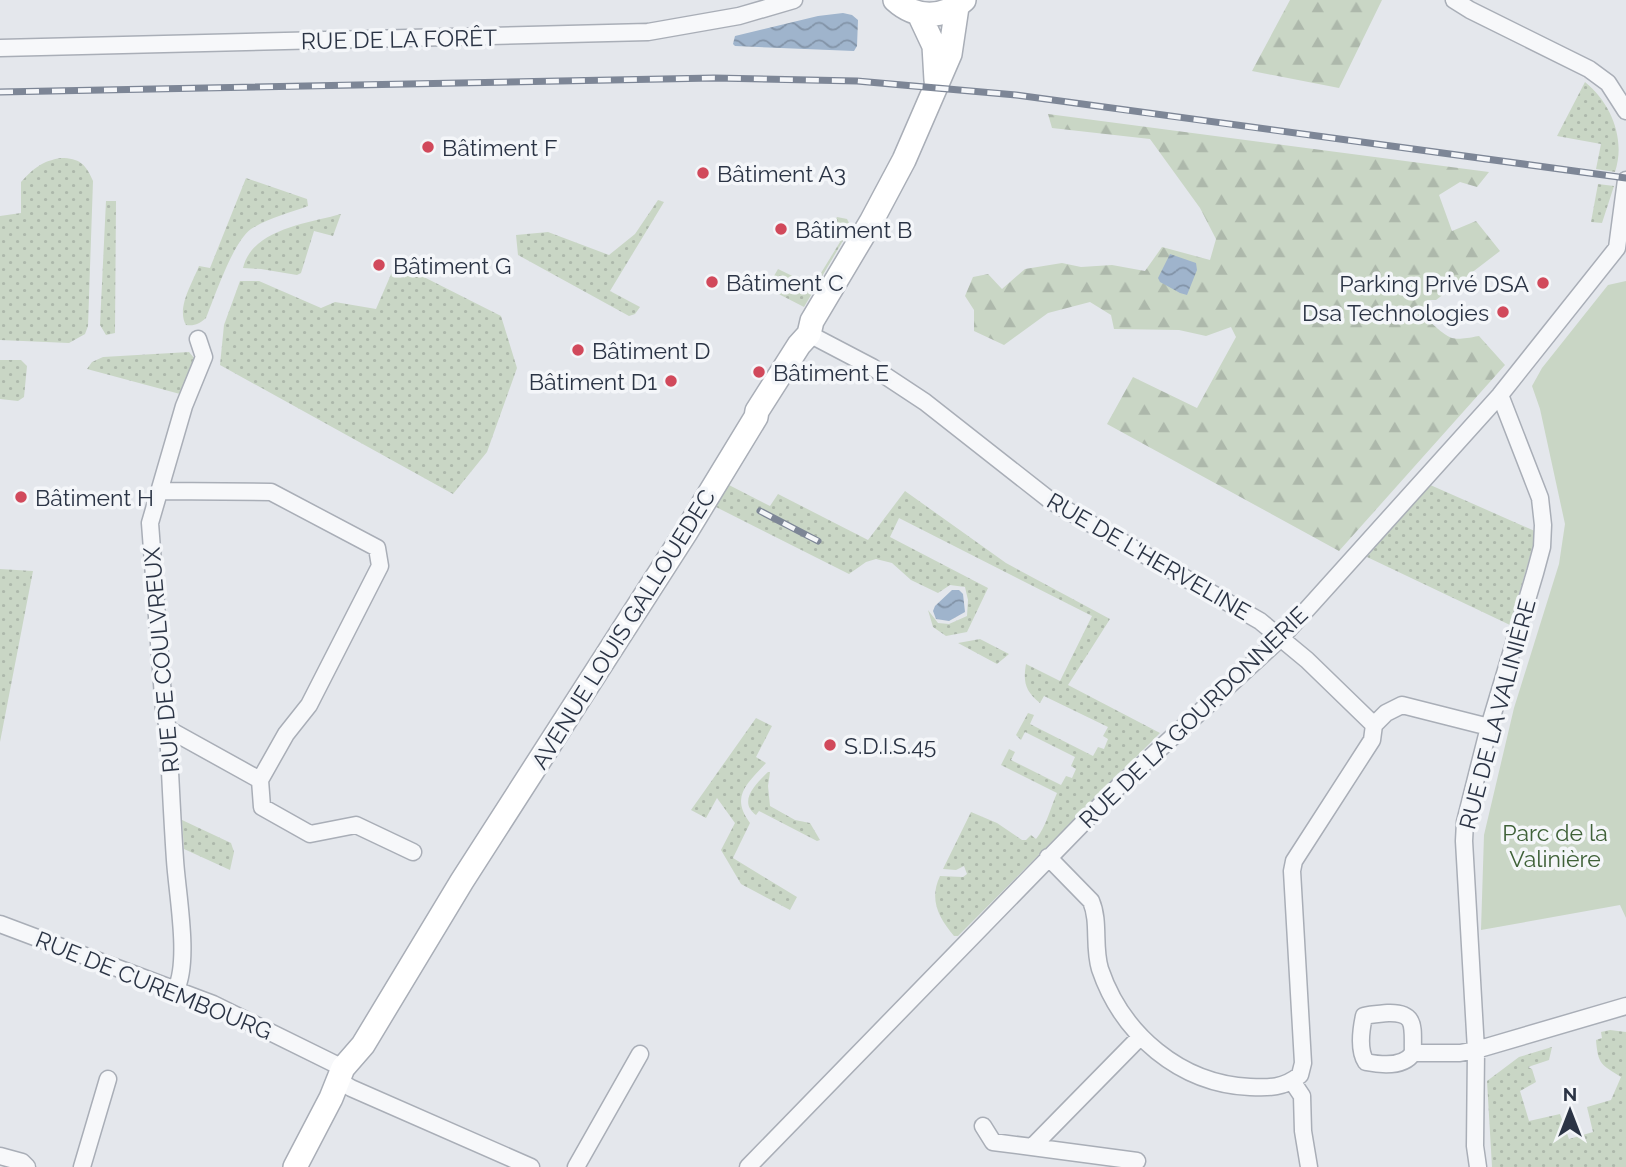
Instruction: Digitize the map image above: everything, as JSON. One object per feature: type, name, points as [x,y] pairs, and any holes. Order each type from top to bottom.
[{"type":"main road","points":[[895,0],[919,14],[939,14],[960,3]]},
{"type":"main road","name":"AVENUE LOUIS GALLOUEDEC","points":[[295,1167],[341,1074],[363,1045],[462,881],[497,831],[686,532],[756,417],[757,411],[799,345],[809,334],[812,321],[871,222],[904,160],[950,54],[960,3]]},
{"type":"main road","name":"AVENUE LOUIS GALLOUEDEC","points":[[919,14],[934,46],[936,83]]},
{"type":"street","name":"RUE DE LA FORÊT","points":[[0,48],[648,32],[739,16],[794,0]]},
{"type":"street","points":[[1454,0],[1589,69],[1608,83],[1626,111]]},
{"type":"street","name":"RUE DE LA GOURDONNERIE","points":[[748,1167],[1119,786],[1282,636],[1500,395],[1618,248],[1626,180]]},
{"type":"street","name":"RUE DE L'HERVELINE","points":[[809,334],[872,366],[925,402],[1051,501],[1282,636],[1374,725]]},
{"type":"street","name":"RUE DE COULVREUX","points":[[176,989],[181,974],[182,953],[168,729],[164,710],[150,523],[184,406],[204,357],[198,339]]},
{"type":"street","name":"RUE DE LA VALINIÈRE","points":[[1478,1167],[1475,1146],[1476,1050],[1465,822],[1489,727],[1542,547],[1544,525],[1541,498],[1500,395]]},
{"type":"street","points":[[159,491],[271,492],[377,548],[380,566],[309,705],[286,734],[260,780],[262,807],[310,834],[356,825],[413,852]]},
{"type":"street","points":[[1048,857],[1091,901],[1095,910],[1099,967],[1113,999],[1140,1037],[1160,1055],[1182,1069],[1218,1082],[1241,1087],[1283,1086],[1300,1075],[1303,1063],[1297,991],[1292,872],[1294,861],[1372,740],[1374,725],[1386,713],[1402,705],[1489,727]]},
{"type":"street","points":[[168,729],[260,780]]},
{"type":"street","name":"RUE DE CUREMBOURG","points":[[0,924],[176,989],[259,1025],[341,1074],[351,1088],[531,1167]]},
{"type":"street","points":[[1413,1053],[1460,1053],[1476,1050],[1626,1006]]},
{"type":"street","points":[[1032,1147],[1140,1037]]},
{"type":"street","points":[[576,1167],[640,1054]]},
{"type":"street","points":[[82,1167],[108,1079]]},
{"type":"street","points":[[1292,1081],[1302,1096],[1303,1131],[1309,1167]]},
{"type":"street","points":[[983,1126],[993,1142],[1137,1161]]},
{"type":"street","points":[[0,1156],[22,1162],[27,1167]]},
{"type":"green space","points":[[1290,0],[1382,0],[1339,88],[1252,71]]},
{"type":"green space","points":[[1585,82],[1602,100],[1614,122],[1619,147],[1615,172],[1596,169],[1601,144],[1557,136]]},
{"type":"green space","points":[[1048,114],[1489,172],[1477,187],[1460,182],[1439,195],[1452,231],[1476,221],[1500,251],[1436,300],[1427,300],[1430,322],[1437,328],[1452,338],[1479,336],[1505,365],[1339,551],[1107,424],[1133,377],[1197,408],[1236,337],[1231,327],[1206,336],[1179,330],[1114,329],[1111,315],[1090,302],[1048,313],[1004,345],[974,331],[974,310],[965,296],[973,277],[988,274],[1002,289],[1025,269],[1062,263],[1081,267],[1112,265],[1145,271],[1162,247],[1210,260],[1216,239],[1200,208],[1150,139],[1052,128]]},
{"type":"green space","points":[[61,158],[81,163],[93,181],[88,326],[85,334],[69,343],[0,340],[0,216],[21,213],[21,182],[39,166]]},
{"type":"green space","points":[[246,178],[307,199],[308,206],[251,229],[231,257],[206,318],[197,324],[186,325],[183,311],[190,287],[199,266],[210,268]]},
{"type":"green space","points":[[1598,184],[1614,186],[1602,223],[1591,222]]},
{"type":"green space","points":[[658,200],[664,202],[610,291],[640,307],[635,314],[629,316],[518,255],[516,235],[548,232],[609,255],[635,234]]},
{"type":"green space","points":[[106,201],[116,201],[115,333],[106,335],[100,325]]},
{"type":"green space","points":[[341,214],[333,236],[314,231],[301,273],[297,275],[243,268],[248,255],[270,236],[298,225]]},
{"type":"green space","points":[[837,217],[847,219],[851,227],[804,307],[767,288],[778,269],[813,286],[840,242],[833,230]]},
{"type":"green space","points":[[410,270],[501,316],[517,368],[487,452],[453,494],[220,365],[224,325],[240,281],[259,281],[321,308],[335,302],[376,309],[392,272]]},
{"type":"green space","name":"Parc de la Valinière","points":[[1626,281],[1626,918],[1620,905],[1481,930],[1484,835],[1514,708],[1559,564],[1565,524],[1540,409],[1532,386],[1542,368],[1608,285]]},
{"type":"green space","points":[[189,352],[195,359],[180,394],[87,369],[92,362],[103,357]]},
{"type":"green space","points":[[0,360],[21,360],[27,366],[24,397],[18,401],[0,399]]},
{"type":"green space","points":[[727,484],[770,506],[778,494],[868,540],[905,491],[1006,563],[1110,619],[1068,685],[1160,733],[958,936],[954,936],[940,915],[935,892],[940,876],[963,877],[967,874],[964,866],[956,870],[943,869],[971,812],[997,823],[1022,840],[1031,835],[1036,839],[1057,793],[1001,765],[1009,749],[1015,752],[1011,760],[1061,785],[1066,776],[1072,778],[1076,769],[1071,766],[1075,757],[1025,732],[1021,740],[1016,735],[1028,713],[1034,715],[1030,724],[1093,756],[1098,747],[1104,749],[1108,739],[1103,736],[1108,727],[1044,696],[1040,703],[1028,690],[1025,681],[1026,664],[1060,681],[1092,616],[899,518],[890,537],[988,588],[967,632],[946,636],[933,627],[928,610],[938,623],[949,624],[967,616],[965,587],[950,585],[938,593],[911,580],[892,563],[876,559],[866,562],[849,574],[714,506]]},
{"type":"green space","points":[[1428,484],[1537,532],[1510,625],[1367,557]]},
{"type":"green space","points":[[0,569],[33,571],[0,742]]},
{"type":"green space","points":[[980,639],[1009,654],[997,664],[958,643]]},
{"type":"green space","points":[[756,718],[772,726],[756,757],[766,763],[743,791],[741,805],[750,823],[733,858],[797,897],[790,910],[741,884],[721,850],[735,823],[717,798],[706,818],[691,810]]},
{"type":"green space","points":[[768,772],[770,806],[795,820],[810,823],[820,840],[817,841],[759,811],[756,815],[751,810],[748,804],[751,792]]},
{"type":"green space","points":[[182,820],[231,843],[234,852],[230,870],[184,849]]},
{"type":"green space","points":[[1601,1032],[1626,1032],[1626,1167],[1492,1167],[1487,1081],[1519,1057],[1552,1047],[1549,1060],[1528,1067],[1532,1069],[1536,1082],[1520,1091],[1529,1121],[1560,1114],[1569,1139],[1593,1132],[1587,1107],[1611,1100],[1621,1077],[1605,1066],[1598,1055],[1596,1040],[1602,1038]]},
{"type":"water","points":[[843,13],[858,20],[857,46],[854,51],[733,44],[735,36],[818,16]]},
{"type":"water","points":[[1170,254],[1196,263],[1197,270],[1187,295],[1160,282],[1158,278]]},
{"type":"water","points":[[952,590],[959,590],[963,594],[965,612],[949,621],[936,619],[933,611],[935,606]]},
{"type":"railway","points":[[0,92],[714,78],[857,81],[1016,95],[1626,178]]},
{"type":"railway","points":[[760,511],[818,541]]},
{"type":"place","name":"Bâtiment F","points":[[428,147]]},
{"type":"place","name":"Bâtiment A3","points":[[703,173]]},
{"type":"place","name":"Bâtiment B","points":[[781,229]]},
{"type":"place","name":"Bâtiment G","points":[[379,265]]},
{"type":"place","name":"Bâtiment C","points":[[712,282]]},
{"type":"place","name":"Parking Privé DSA","points":[[1543,283]]},
{"type":"place","name":"Dsa Technologies","points":[[1503,312]]},
{"type":"place","name":"Bâtiment D","points":[[578,350]]},
{"type":"place","name":"Bâtiment E","points":[[759,372]]},
{"type":"place","name":"Bâtiment D1","points":[[671,381]]},
{"type":"place","name":"Bâtiment H","points":[[21,497]]},
{"type":"place","name":"S.D.I.S.45","points":[[830,745]]}]
